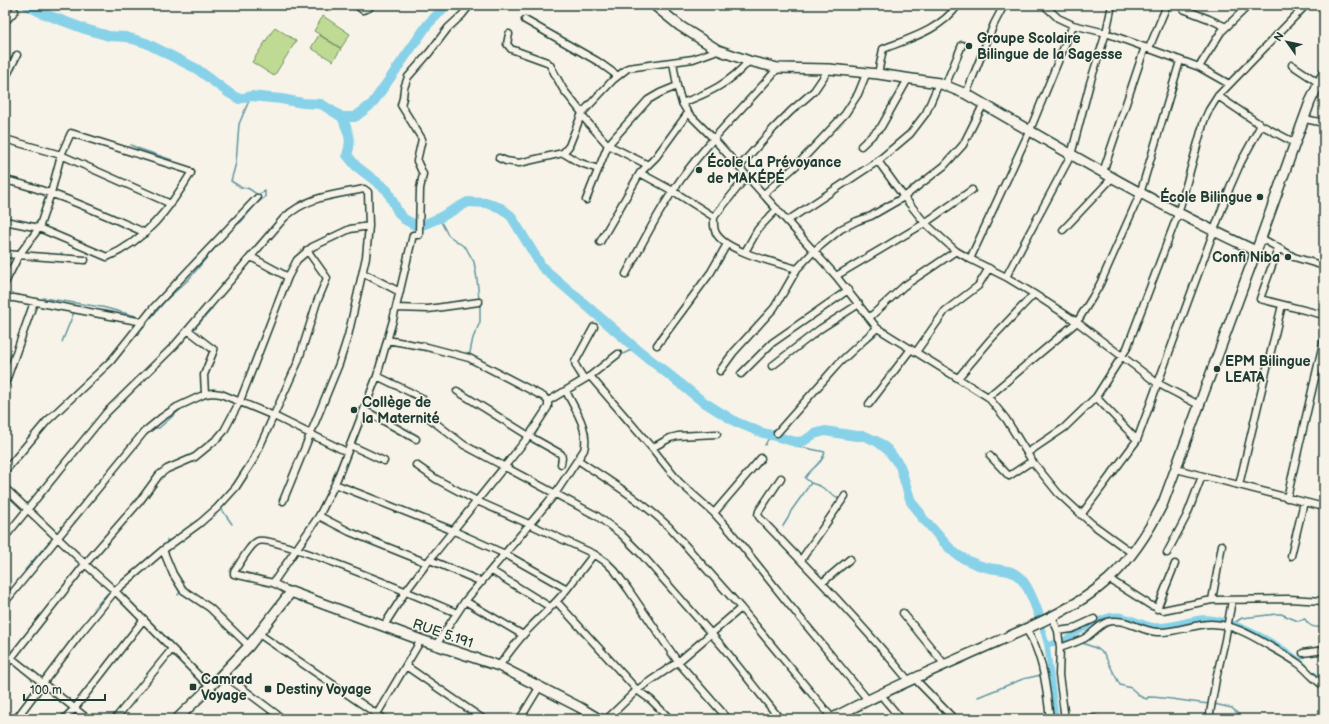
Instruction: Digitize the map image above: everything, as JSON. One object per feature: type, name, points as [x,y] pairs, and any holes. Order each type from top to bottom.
[{"type":"street","points":[[356,5],[362,10],[369,8],[371,5]]},
{"type":"street","points":[[273,583],[319,516],[335,484],[377,376],[388,340],[413,235],[419,235],[420,189],[423,174],[417,161],[422,139],[400,105],[403,98],[404,88],[408,78],[448,28],[470,5]]},
{"type":"street","points":[[654,5],[680,26],[718,50],[749,61],[778,68],[828,69],[867,72],[942,85],[966,94],[1140,194],[1213,232],[1256,251]]},
{"type":"street","points":[[878,74],[883,49],[933,28],[949,16],[958,5]]},
{"type":"street","points":[[966,94],[994,24],[1004,5]]},
{"type":"street","points":[[1044,5],[1058,18],[1073,25],[1106,33],[1200,67],[1229,84]]},
{"type":"street","points":[[1006,277],[1071,154],[1090,83],[1106,33],[1112,5]]},
{"type":"street","points":[[1200,67],[1216,39],[1249,5]]},
{"type":"street","points":[[1027,453],[1064,428],[1096,397],[1122,357],[1127,348],[1178,214],[1204,121],[1209,110],[1218,96],[1229,84],[1306,5]]},
{"type":"street","points":[[1183,9],[1226,27]]},
{"type":"street","points":[[1103,172],[1147,47],[1166,10]]},
{"type":"street","points":[[5,22],[15,11]]},
{"type":"street","points":[[525,20],[597,60],[618,76]]},
{"type":"street","points":[[970,259],[1030,130],[1073,25]]},
{"type":"street","points":[[508,34],[507,44],[511,49],[546,62],[550,65],[563,90],[608,145],[648,165]]},
{"type":"street","points":[[787,221],[878,161],[910,134],[926,113],[942,85],[962,44]]},
{"type":"street","points":[[499,158],[512,163],[519,163],[564,153],[569,146],[582,114],[618,76],[628,68],[700,57],[718,50]]},
{"type":"street","points":[[5,78],[18,54]]},
{"type":"street","points":[[988,397],[1077,322],[1100,284],[1140,194],[1180,60]]},
{"type":"street","points":[[682,103],[706,94],[724,83],[739,72],[749,61]]},
{"type":"street","points":[[672,62],[682,103],[688,113],[764,194],[848,290],[877,328],[988,397],[1006,419],[1032,461],[1058,493],[1092,524],[1132,553]]},
{"type":"street","points":[[1292,66],[1319,83]]},
{"type":"street","points":[[626,274],[673,191],[713,138],[778,68]]},
{"type":"street","points":[[739,167],[791,110],[814,91],[828,69]]},
{"type":"street","points":[[764,194],[798,164],[845,114],[858,94],[867,72]]},
{"type":"street","points":[[578,460],[627,492],[658,517],[679,538],[741,608],[831,719],[843,716],[880,694],[1051,618],[1077,603],[1109,578],[1132,553],[1145,536],[1155,518],[1176,469],[1295,143],[1324,73]]},
{"type":"street","points":[[861,146],[881,127],[908,79]]},
{"type":"street","points":[[586,200],[608,145],[648,100],[677,86]]},
{"type":"street","points":[[1218,96],[1261,125],[1295,143]]},
{"type":"street","points":[[720,371],[733,353],[774,308],[786,290],[796,269],[814,251],[841,229],[871,216],[904,197],[944,166],[963,145],[983,104]]},
{"type":"street","points":[[600,242],[640,173],[648,165],[688,113]]},
{"type":"street","points":[[1305,119],[1324,123]]},
{"type":"street","points":[[1081,515],[1137,440],[1230,187],[1241,162],[1261,125]]},
{"type":"street","points":[[5,221],[39,228],[107,258],[122,251],[146,233],[171,204],[191,173],[188,170],[72,133],[61,154],[51,193],[39,228],[19,255],[5,283]]},
{"type":"street","points":[[5,139],[61,154],[171,204]]},
{"type":"street","points":[[564,153],[578,162],[598,169]]},
{"type":"street","points":[[878,161],[925,223],[956,251],[1006,277],[1034,294],[1077,322],[1157,384],[1199,405]]},
{"type":"street","points":[[640,173],[673,191],[714,218]]},
{"type":"street","points":[[747,176],[714,218],[715,232],[719,238],[737,250],[796,269]]},
{"type":"street","points":[[1063,230],[1112,178]]},
{"type":"street","points":[[5,180],[25,184],[51,193],[146,233]]},
{"type":"street","points":[[5,537],[106,413],[175,345],[291,211],[316,199],[366,189],[368,192],[368,244],[363,273],[343,350],[311,434],[283,500]]},
{"type":"street","points":[[836,276],[925,223],[972,190]]},
{"type":"street","points":[[5,471],[37,431],[111,361],[154,307],[257,198]]},
{"type":"street","points":[[745,252],[758,229],[777,209]]},
{"type":"street","points":[[5,666],[85,564],[134,508],[163,471],[195,457],[218,438],[228,425],[240,401],[288,277],[297,260],[307,250],[322,242],[350,229],[369,226]]},
{"type":"street","points":[[1261,238],[1294,257],[1324,266]]},
{"type":"street","points":[[657,345],[711,272],[727,244]]},
{"type":"street","points":[[1278,249],[1260,300],[1324,315]]},
{"type":"street","points":[[16,719],[80,634],[115,591],[163,550],[200,523],[217,508],[236,487],[254,459],[298,362],[317,302],[327,278],[307,250]]},
{"type":"street","points":[[869,318],[904,286],[956,251]]},
{"type":"street","points":[[5,254],[85,260]]},
{"type":"street","points":[[252,257],[288,277]]},
{"type":"street","points":[[869,404],[944,311],[978,286],[989,268]]},
{"type":"street","points":[[363,273],[400,292]]},
{"type":"street","points":[[741,374],[772,343],[848,290]]},
{"type":"street","points":[[958,378],[991,339],[1034,294]]},
{"type":"street","points":[[5,298],[14,298],[143,322]]},
{"type":"street","points":[[5,384],[34,302]]},
{"type":"street","points":[[396,308],[428,309],[479,302]]},
{"type":"street","points":[[772,366],[814,333],[859,304]]},
{"type":"street","points":[[1239,485],[1282,305]]},
{"type":"street","points":[[594,327],[575,362],[576,366],[652,448],[679,482],[714,513],[731,532],[868,700]]},
{"type":"street","points":[[777,432],[839,363],[877,328]]},
{"type":"street","points":[[188,330],[214,350],[204,375],[205,394]]},
{"type":"street","points":[[1287,498],[1324,339]]},
{"type":"street","points":[[383,627],[406,591],[505,468],[548,407],[548,401],[544,397],[469,358],[427,347],[388,340]]},
{"type":"street","points":[[548,401],[587,377],[618,354]]},
{"type":"street","points":[[377,376],[422,398]]},
{"type":"street","points":[[457,391],[561,454],[561,464]]},
{"type":"street","points":[[436,645],[465,601],[492,571],[555,494],[578,460],[585,444],[585,434],[566,391]]},
{"type":"street","points":[[5,602],[144,432],[177,407],[205,394],[221,394],[240,401],[347,452]]},
{"type":"street","points":[[1096,397],[1137,440]]},
{"type":"street","points":[[364,410],[416,439]]},
{"type":"street","points":[[429,418],[464,446],[597,516],[621,534],[642,555],[748,677],[780,719]]},
{"type":"street","points":[[652,448],[670,438],[678,436],[717,434]]},
{"type":"street","points":[[350,445],[384,461]]},
{"type":"street","points":[[990,456],[1008,475],[1011,476],[1032,461]]},
{"type":"street","points":[[714,513],[761,458]]},
{"type":"street","points":[[416,465],[436,479],[477,501],[594,554],[606,562],[615,571],[678,662],[728,719]]},
{"type":"street","points":[[1176,469],[1324,507]]},
{"type":"street","points":[[1167,554],[1187,516],[1202,476]]},
{"type":"street","points":[[781,478],[759,511],[758,515],[823,582],[912,680],[954,719]]},
{"type":"street","points":[[335,484],[454,531],[505,554],[567,589]]},
{"type":"street","points":[[5,488],[144,618],[210,687]]},
{"type":"street","points":[[801,560],[845,496]]},
{"type":"street","points":[[1291,556],[1304,502]]},
{"type":"street","points":[[319,516],[350,532],[482,582]]},
{"type":"street","name":"RUE 5.191","points":[[296,549],[284,545],[258,541],[253,544],[234,572],[235,575],[273,583],[291,592],[383,627],[499,666],[540,686],[599,719]]},
{"type":"street","points":[[1212,600],[1222,545]]},
{"type":"street","points":[[296,549],[406,591],[457,613]]},
{"type":"street","points":[[163,550],[173,574],[183,590],[210,608],[249,646]]},
{"type":"street","points":[[499,666],[523,634],[557,602],[594,554]]},
{"type":"street","points":[[823,582],[850,559]]},
{"type":"street","points":[[1157,609],[1175,564]]},
{"type":"street","points":[[492,571],[550,607]]},
{"type":"street","points":[[1109,578],[1157,609],[1162,610],[1212,600],[1324,601]]},
{"type":"street","points":[[182,718],[249,646],[291,592]]},
{"type":"street","points":[[1209,719],[1232,600]]},
{"type":"street","points":[[465,601],[523,634]]},
{"type":"street","points":[[557,602],[637,690],[651,700],[670,719]]},
{"type":"street","points":[[607,719],[637,690],[678,662],[741,608]]},
{"type":"street","points":[[903,613],[945,665]]},
{"type":"street","points":[[64,719],[144,618]]},
{"type":"street","points":[[1051,618],[1058,630],[1060,648],[1059,675],[1065,719]]},
{"type":"street","points":[[1058,630],[1072,629],[1094,619]]},
{"type":"street","points":[[1060,648],[1085,638],[1105,623],[1113,621],[1124,622],[1153,632],[1178,630],[1200,624],[1227,626],[1286,655],[1324,686]]},
{"type":"street","points":[[1029,628],[1040,660],[1050,719]]},
{"type":"street","points":[[259,634],[376,717],[384,719]]},
{"type":"street","points":[[376,717],[421,640]]},
{"type":"street","points":[[115,719],[172,649]]},
{"type":"street","points":[[1302,653],[1324,650]]},
{"type":"street","points":[[5,653],[88,719]]},
{"type":"street","points":[[406,666],[483,719]]},
{"type":"street","points":[[223,674],[283,719]]},
{"type":"street","points":[[520,719],[540,686]]},
{"type":"street","points":[[880,694],[901,719]]},
{"type":"green space","points":[[323,16],[350,34],[341,48],[314,31]]},
{"type":"green space","points":[[275,27],[296,41],[274,76],[252,62]]},
{"type":"green space","points":[[319,35],[341,49],[333,61],[311,48]]},
{"type":"waterway","points":[[27,5],[42,13],[85,29],[109,36],[126,37],[146,43],[197,69],[239,99],[251,96],[321,104],[342,117],[355,117],[372,104],[428,24],[447,5]]},
{"type":"waterway","points":[[132,340],[166,300],[188,280],[223,238],[241,222],[255,205],[265,197],[265,191],[258,195],[231,181],[236,163],[239,124],[251,96]]},
{"type":"waterway","points":[[982,111],[991,114]]},
{"type":"waterway","points":[[342,117],[350,140],[347,155],[356,166],[387,190],[398,212],[404,219],[415,225],[425,224],[468,202],[486,203],[501,208],[511,216],[542,267],[633,346],[702,401],[736,422],[760,432],[796,442],[804,441],[814,434],[825,431],[865,436],[878,442],[888,450],[900,466],[911,502],[923,519],[944,543],[959,556],[972,563],[1016,574],[1021,578],[1032,597],[1040,618]]},
{"type":"waterway","points":[[131,145],[172,160]]},
{"type":"waterway","points":[[439,218],[448,235],[466,248],[474,262],[479,299]]},
{"type":"waterway","points":[[43,298],[101,307]]},
{"type":"waterway","points":[[469,357],[473,338],[480,322],[480,303]]},
{"type":"waterway","points":[[78,307],[102,311]]},
{"type":"waterway","points":[[102,307],[136,316]]},
{"type":"waterway","points":[[193,330],[212,309]]},
{"type":"waterway","points":[[102,311],[120,315]]},
{"type":"waterway","points":[[62,342],[74,312]]},
{"type":"waterway","points":[[867,342],[876,335]]},
{"type":"waterway","points":[[204,339],[215,346],[216,350]]},
{"type":"waterway","points":[[120,355],[128,344]]},
{"type":"waterway","points":[[619,356],[631,350],[633,346]]},
{"type":"waterway","points":[[137,387],[176,348]]},
{"type":"waterway","points":[[594,375],[610,395]]},
{"type":"waterway","points":[[200,393],[202,390],[201,384]]},
{"type":"waterway","points":[[201,399],[215,396]]},
{"type":"waterway","points":[[605,397],[626,424]]},
{"type":"waterway","points":[[152,421],[176,404]]},
{"type":"waterway","points":[[154,428],[159,428],[182,408]]},
{"type":"waterway","points":[[534,435],[538,430]]},
{"type":"waterway","points":[[634,432],[638,436]]},
{"type":"waterway","points":[[765,445],[771,434]]},
{"type":"waterway","points":[[302,447],[306,438]]},
{"type":"waterway","points":[[792,441],[796,446],[825,452],[822,459],[805,478],[841,500]]},
{"type":"waterway","points":[[644,443],[653,454]]},
{"type":"waterway","points":[[291,475],[300,450]]},
{"type":"waterway","points":[[333,478],[344,453]]},
{"type":"waterway","points":[[116,461],[120,457]]},
{"type":"waterway","points":[[244,481],[258,460]]},
{"type":"waterway","points":[[340,479],[339,481],[341,483],[368,494]]},
{"type":"waterway","points":[[783,526],[791,511],[811,483]]},
{"type":"waterway","points":[[140,496],[147,486]]},
{"type":"waterway","points":[[323,515],[335,492]]},
{"type":"waterway","points":[[5,493],[17,503]]},
{"type":"waterway","points":[[220,507],[232,524]]},
{"type":"waterway","points":[[404,508],[420,514]]},
{"type":"waterway","points":[[28,514],[51,536]]},
{"type":"waterway","points":[[303,546],[315,528]]},
{"type":"waterway","points":[[166,544],[167,540],[171,541]]},
{"type":"waterway","points":[[25,570],[48,543]]},
{"type":"waterway","points":[[131,573],[142,564]]},
{"type":"waterway","points":[[178,595],[181,590]]},
{"type":"waterway","points":[[94,608],[108,593]]},
{"type":"waterway","points":[[1234,623],[1242,618],[1281,614],[1298,621],[1305,619],[1308,624],[1313,626],[1324,627]]},
{"type":"waterway","points":[[1061,641],[1103,618],[1116,615],[1154,626],[1202,618],[1214,619],[1242,627],[1271,641],[1305,666]]},
{"type":"waterway","points":[[1040,621],[1047,645],[1056,719]]},
{"type":"waterway","points":[[1068,639],[1073,640]]},
{"type":"waterway","points":[[1047,645],[1058,642]]},
{"type":"waterway","points":[[1080,642],[1098,649],[1104,654],[1120,685],[1131,688],[1141,697],[1147,699],[1148,697],[1156,697],[1210,704]]},
{"type":"waterway","points":[[1299,660],[1309,655]]},
{"type":"waterway","points":[[231,671],[231,675],[245,686]]},
{"type":"waterway","points":[[1045,673],[1050,672]]},
{"type":"waterway","points":[[1313,674],[1324,681]]},
{"type":"waterway","points":[[978,697],[1023,679],[1041,675]]},
{"type":"waterway","points":[[249,689],[259,697]]},
{"type":"waterway","points":[[247,696],[277,719]]},
{"type":"waterway","points":[[1214,704],[1232,708],[1243,719]]},
{"type":"waterway","points":[[188,714],[191,719]]},
{"type":"waterway","points":[[1249,719],[1270,717],[1283,719]]},
{"type":"place","name":"Groupe Scolaire Bilingue de la Sagesse","points":[[969,46]]},
{"type":"place","name":"École La Prévoyance de MAKÉPÉ","points":[[699,170]]},
{"type":"place","name":"École Bilingue","points":[[1260,197]]},
{"type":"place","name":"Confi Niba","points":[[1288,257]]},
{"type":"place","name":"EPM Bilingue LEATA","points":[[1217,369]]},
{"type":"place","name":"Collège de la Maternité","points":[[354,410]]},
{"type":"place","name":"Camrad Voyage","points":[[193,687]]},
{"type":"place","name":"Destiny Voyage","points":[[268,689]]}]
